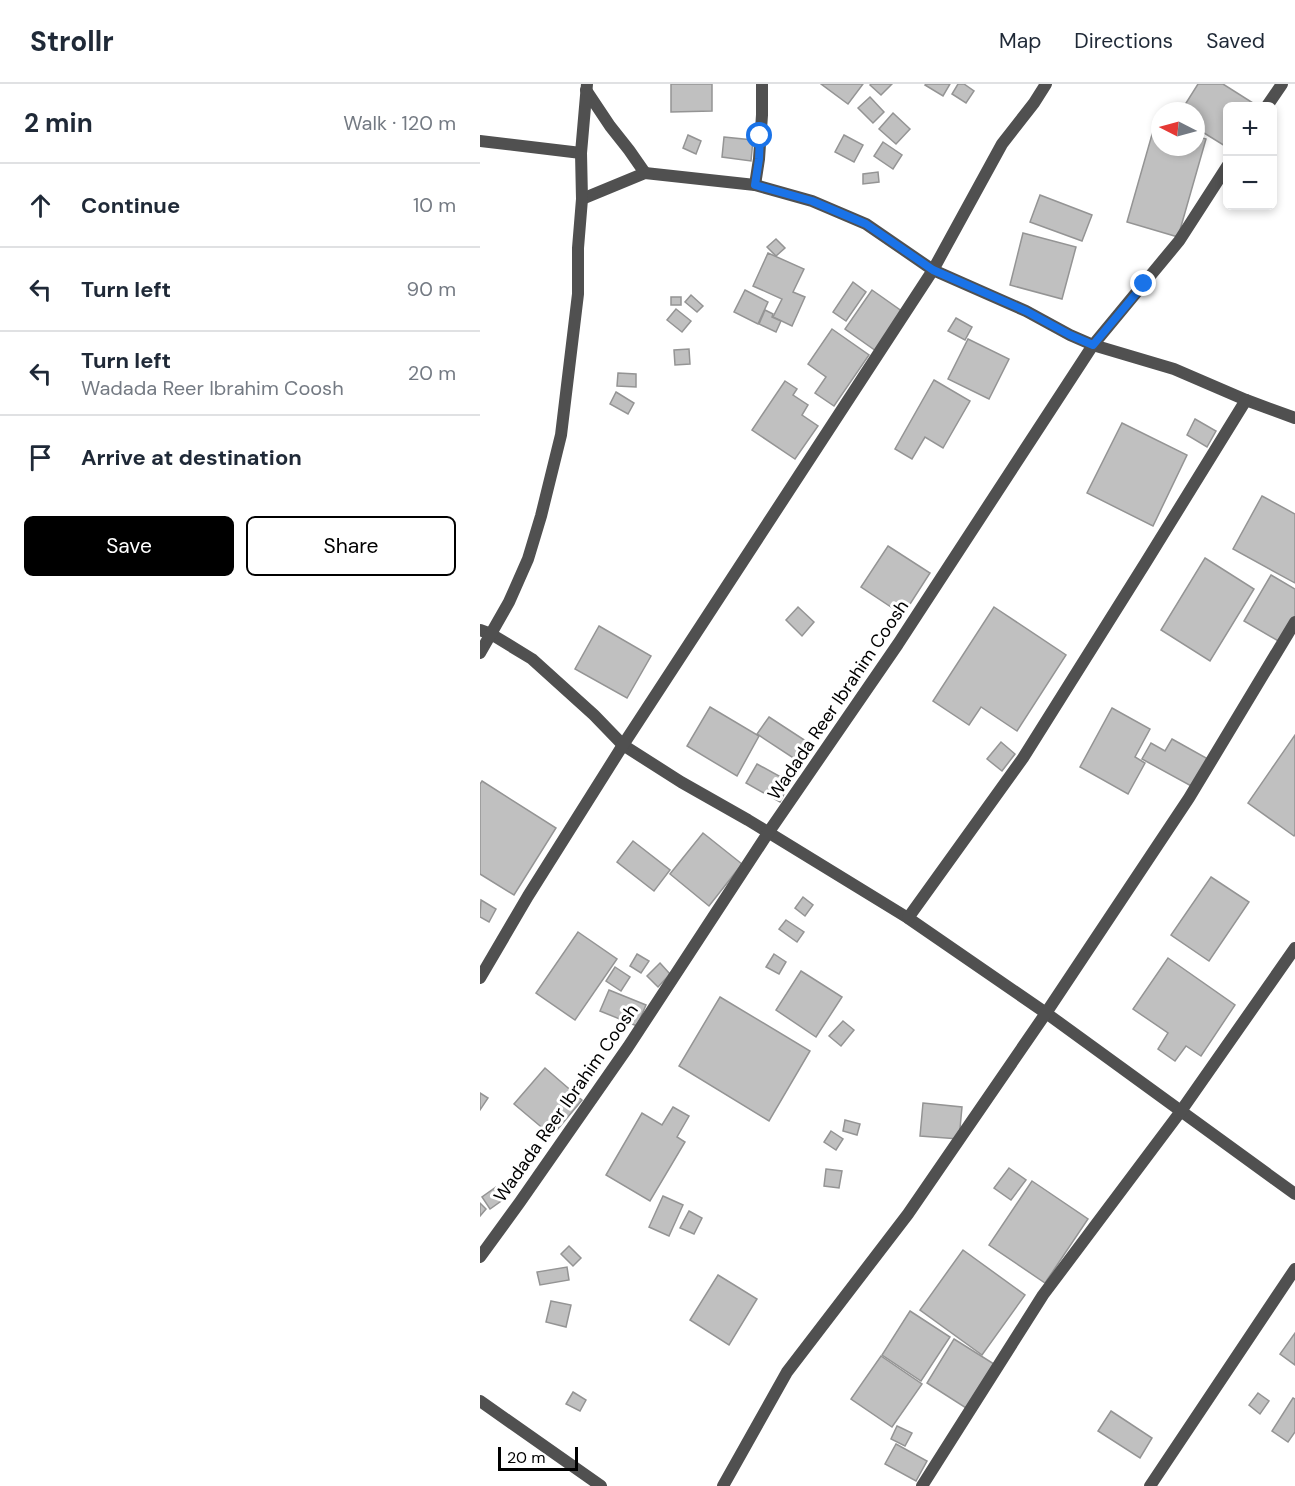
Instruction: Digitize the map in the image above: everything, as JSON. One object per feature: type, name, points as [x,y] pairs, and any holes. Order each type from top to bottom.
[{"type":"street","points":[[755,185],[759,159],[762,84]]},
{"type":"street","points":[[480,978],[528,896],[623,745],[933,270],[1002,144],[1046,84]]},
{"type":"street","points":[[1270,102],[1282,84]]},
{"type":"street","points":[[587,87],[610,126],[645,173]]},
{"type":"street","points":[[480,653],[485,632],[508,602],[528,559],[561,435],[578,294],[578,248],[582,199],[581,153],[587,87]]},
{"type":"street","points":[[480,141],[581,153]]},
{"type":"street","name":"Wadada Reer Ibrahim Coosh","points":[[480,1257],[628,1047],[768,833],[898,644],[1093,345],[1179,241],[1223,171]]},
{"type":"street","points":[[582,199],[645,173],[755,185],[812,201],[866,224],[933,270],[1026,311],[1070,335],[1093,345],[1174,369],[1295,418]]},
{"type":"street","points":[[908,918],[1023,758],[1246,400]]},
{"type":"street","points":[[723,1486],[788,1372],[908,1214],[1046,1013],[1189,798],[1295,622]]},
{"type":"street","points":[[485,632],[532,659],[594,715],[623,745],[908,918],[1046,1013],[1295,1194]]},
{"type":"street","points":[[922,1486],[1043,1296],[1181,1110],[1295,948]]},
{"type":"street","points":[[1150,1486],[1295,1269]]},
{"type":"street","points":[[480,1401],[602,1486]]},
{"type":"building","points":[[671,84],[712,84],[712,111],[671,112]]},
{"type":"building","points":[[821,84],[863,84],[848,104]]},
{"type":"building","points":[[871,84],[892,84],[881,95]]},
{"type":"building","points":[[926,84],[950,84],[943,96]]},
{"type":"building","points":[[958,84],[964,84],[974,91],[966,103],[952,94]]},
{"type":"building","points":[[1198,84],[1223,84],[1251,102],[1223,102],[1223,145],[1205,134],[1205,102],[1187,102]]},
{"type":"building","points":[[870,97],[884,112],[873,123],[858,108]]},
{"type":"building","points":[[893,113],[910,129],[896,144],[879,129]]},
{"type":"building","points":[[688,135],[701,141],[696,154],[683,148]]},
{"type":"building","points":[[844,135],[863,145],[854,162],[835,152]]},
{"type":"building","points":[[724,137],[753,140],[751,161],[722,157]]},
{"type":"building","points":[[1151,138],[1151,156],[1201,156],[1178,237],[1127,222]]},
{"type":"building","points":[[883,142],[902,155],[893,169],[874,156]]},
{"type":"building","points":[[878,172],[879,182],[863,184],[863,174]]},
{"type":"building","points":[[1040,195],[1092,215],[1082,241],[1030,222]]},
{"type":"building","points":[[1023,233],[1076,247],[1062,299],[1010,285]]},
{"type":"building","points":[[776,239],[785,248],[776,256],[767,247]]},
{"type":"building","points":[[768,253],[804,269],[793,292],[805,297],[792,326],[773,317],[782,299],[753,286]]},
{"type":"building","points":[[853,282],[866,292],[846,321],[833,312]]},
{"type":"building","points":[[745,290],[768,302],[758,324],[734,312]]},
{"type":"building","points":[[872,290],[903,312],[876,351],[845,329]]},
{"type":"building","points":[[691,295],[703,306],[697,312],[685,302]]},
{"type":"building","points":[[671,297],[681,297],[681,305],[671,305]]},
{"type":"building","points":[[676,309],[691,321],[682,332],[667,320]]},
{"type":"building","points":[[765,310],[773,314],[772,317],[781,321],[776,332],[759,324]]},
{"type":"building","points":[[956,318],[972,327],[965,340],[948,331]]},
{"type":"building","points":[[832,329],[869,355],[834,406],[815,393],[826,377],[808,364]]},
{"type":"building","points":[[968,339],[1009,359],[989,399],[948,379]]},
{"type":"building","points":[[689,349],[690,364],[675,365],[674,350]]},
{"type":"building","points":[[618,373],[636,374],[636,387],[617,386]]},
{"type":"building","points":[[934,380],[970,401],[943,448],[925,437],[912,459],[895,449]]},
{"type":"building","points":[[785,381],[797,389],[793,395],[808,405],[802,415],[818,426],[795,459],[752,430]]},
{"type":"building","points":[[616,392],[634,403],[628,414],[610,404]]},
{"type":"building","points":[[1195,419],[1216,431],[1207,447],[1187,435]]},
{"type":"building","points":[[1122,423],[1187,455],[1153,526],[1087,493]]},
{"type":"building","points":[[1262,496],[1295,514],[1295,583],[1233,549]]},
{"type":"building","points":[[888,546],[930,573],[903,615],[861,587]]},
{"type":"building","points":[[1205,558],[1254,589],[1210,661],[1161,630]]},
{"type":"building","points":[[1271,575],[1295,589],[1295,616],[1280,642],[1244,621]]},
{"type":"building","points":[[798,607],[814,622],[802,636],[786,620]]},
{"type":"building","points":[[994,607],[1066,655],[1017,731],[981,707],[969,725],[933,701]]},
{"type":"building","points":[[599,626],[651,656],[627,698],[575,669]]},
{"type":"building","points":[[710,707],[759,736],[737,776],[687,746]]},
{"type":"building","points":[[1112,708],[1150,729],[1135,757],[1145,763],[1128,794],[1080,767]]},
{"type":"building","points":[[769,717],[812,745],[801,763],[757,734]]},
{"type":"building","points":[[1295,735],[1295,834],[1294,836],[1248,803]]},
{"type":"building","points":[[1172,739],[1208,759],[1193,787],[1142,759],[1151,743],[1165,751]]},
{"type":"building","points":[[1001,742],[1015,754],[1002,771],[987,759]]},
{"type":"building","points":[[757,764],[790,782],[780,802],[746,783]]},
{"type":"building","points":[[482,781],[556,828],[514,895],[480,874],[480,784]]},
{"type":"building","points":[[703,833],[742,864],[709,906],[670,874]]},
{"type":"building","points":[[633,841],[670,870],[654,891],[617,862]]},
{"type":"building","points":[[1211,877],[1249,902],[1209,961],[1171,935]]},
{"type":"building","points":[[803,897],[813,905],[805,916],[795,908]]},
{"type":"building","points":[[481,900],[496,909],[489,922],[480,917]]},
{"type":"building","points":[[786,920],[804,932],[797,942],[779,929]]},
{"type":"building","points":[[578,932],[617,959],[575,1020],[536,993]]},
{"type":"building","points":[[637,954],[649,961],[641,973],[630,966]]},
{"type":"building","points":[[774,954],[786,962],[779,974],[766,967]]},
{"type":"building","points":[[1168,958],[1235,1005],[1201,1056],[1186,1046],[1175,1061],[1158,1049],[1168,1033],[1133,1009]]},
{"type":"building","points":[[660,963],[670,974],[658,987],[647,976]]},
{"type":"building","points":[[615,967],[630,977],[621,991],[606,981]]},
{"type":"building","points":[[801,971],[842,997],[816,1037],[776,1010]]},
{"type":"building","points":[[609,990],[646,1005],[637,1026],[600,1011]]},
{"type":"building","points":[[720,997],[810,1051],[769,1121],[679,1066]]},
{"type":"building","points":[[843,1021],[854,1030],[841,1046],[829,1036]]},
{"type":"building","points":[[545,1068],[582,1100],[552,1136],[514,1104]]},
{"type":"building","points":[[480,1093],[488,1098],[480,1110]]},
{"type":"building","points":[[923,1103],[962,1107],[959,1139],[920,1136]]},
{"type":"building","points":[[673,1107],[689,1116],[677,1137],[685,1142],[650,1201],[606,1175],[642,1113],[662,1125]]},
{"type":"building","points":[[845,1120],[860,1124],[857,1135],[843,1131]]},
{"type":"building","points":[[831,1131],[843,1139],[836,1150],[824,1142]]},
{"type":"building","points":[[1009,1168],[1026,1180],[1011,1200],[994,1188]]},
{"type":"building","points":[[826,1169],[842,1171],[839,1188],[824,1186]]},
{"type":"building","points":[[1032,1181],[1088,1219],[1045,1283],[989,1245]]},
{"type":"building","points":[[496,1187],[504,1199],[490,1209],[482,1197]]},
{"type":"building","points":[[663,1196],[683,1205],[669,1236],[649,1227]]},
{"type":"building","points":[[480,1203],[486,1209],[480,1216]]},
{"type":"building","points":[[689,1211],[702,1218],[694,1234],[680,1228]]},
{"type":"building","points":[[569,1246],[581,1258],[573,1266],[561,1254]]},
{"type":"building","points":[[963,1250],[1025,1295],[982,1355],[920,1310]]},
{"type":"building","points":[[567,1267],[569,1280],[540,1285],[537,1272]]},
{"type":"building","points":[[718,1275],[757,1299],[729,1345],[690,1320]]},
{"type":"building","points":[[551,1301],[571,1305],[566,1327],[546,1322]]},
{"type":"building","points":[[910,1311],[950,1337],[921,1381],[882,1355]]},
{"type":"building","points":[[1295,1333],[1295,1365],[1280,1354]]},
{"type":"building","points":[[954,1339],[994,1364],[966,1408],[927,1383]]},
{"type":"building","points":[[881,1356],[922,1384],[892,1427],[851,1399]]},
{"type":"building","points":[[573,1392],[586,1400],[580,1411],[566,1404]]},
{"type":"building","points":[[1258,1393],[1269,1401],[1260,1414],[1249,1405]]},
{"type":"building","points":[[1293,1398],[1295,1399],[1295,1432],[1288,1442],[1272,1431]]},
{"type":"building","points":[[1111,1411],[1152,1438],[1140,1458],[1098,1431]]},
{"type":"building","points":[[897,1426],[912,1433],[905,1446],[891,1439]]},
{"type":"building","points":[[896,1444],[927,1461],[916,1481],[885,1464]]},
{"type":"route","points":[[760,136],[755,185],[812,201],[866,224],[933,270],[1026,311],[1093,345],[1144,284]]}]
